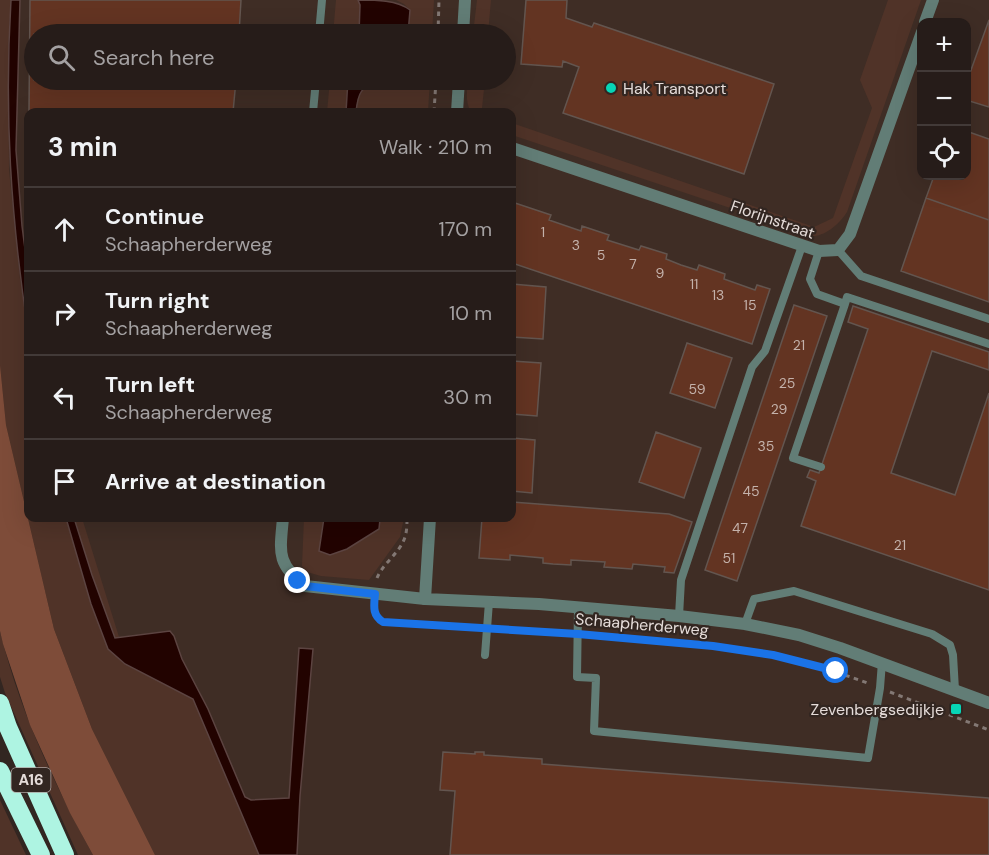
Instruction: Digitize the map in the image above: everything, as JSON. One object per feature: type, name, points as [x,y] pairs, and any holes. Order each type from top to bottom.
[{"type":"highway","name":"A16","points":[[0,703],[17,748],[65,855]]},
{"type":"highway","name":"A16","points":[[0,771],[41,855]]},
{"type":"street","points":[[464,24],[465,0]]},
{"type":"street","points":[[926,18],[933,0]]},
{"type":"street","points":[[838,250],[850,234],[917,43]]},
{"type":"street","points":[[457,108],[458,90]]},
{"type":"street","name":"Florijnstraat","points":[[516,149],[802,246],[819,251],[838,250]]},
{"type":"street","name":"Schaapherderweg","points":[[283,522],[280,553],[291,575],[305,586],[425,599],[539,604],[745,624],[799,635],[989,703]]},
{"type":"street","points":[[425,599],[430,522]]},
{"type":"lane","points":[[320,24],[322,0]]},
{"type":"lane","points":[[314,108],[315,90]]},
{"type":"lane","points":[[679,616],[681,580],[744,389],[752,367],[765,351],[802,246]]},
{"type":"lane","points":[[838,250],[861,276],[989,319]]},
{"type":"lane","points":[[819,251],[810,279],[817,294],[845,304]]},
{"type":"lane","points":[[821,467],[793,458],[847,297],[989,344]]},
{"type":"lane","points":[[745,624],[754,599],[794,591],[932,634],[950,645],[953,655],[955,690]]},
{"type":"lane","points":[[485,655],[489,602]]},
{"type":"lane","points":[[578,608],[577,677],[596,678],[594,730],[868,758],[882,663]]},
{"type":"path","points":[[439,24],[440,0]]},
{"type":"path","points":[[434,108],[435,90]]},
{"type":"path","points":[[375,594],[380,571],[406,536],[407,522]]},
{"type":"path","name":"Schaapherderweg","points":[[375,594],[374,611],[377,618],[383,622],[578,634],[713,646],[773,655],[836,671],[989,730]]},
{"type":"shaded area","points":[[0,0],[989,0],[989,855],[245,855],[76,683],[0,456]]},
{"type":"shaded area","points":[[0,0],[11,0],[8,49],[9,170],[24,305],[24,502],[6,425],[0,365]]},
{"type":"shaded area","points":[[11,0],[20,0],[16,150],[24,241],[24,301],[13,207],[8,84]]},
{"type":"shaded area","points":[[336,0],[358,0],[359,24],[334,24]]},
{"type":"shaded area","points":[[358,0],[393,2],[410,10],[409,24],[359,24]]},
{"type":"shaded area","points":[[396,0],[434,0],[433,24],[409,24],[410,10]]},
{"type":"shaded area","points":[[477,0],[491,0],[489,24],[474,24]]},
{"type":"shaded area","points":[[888,0],[921,0],[847,212],[833,228],[814,236],[516,136],[516,124],[814,227],[833,218],[872,108],[860,80]]},
{"type":"shaded area","points":[[329,90],[347,90],[346,108],[327,108]]},
{"type":"shaded area","points":[[347,90],[363,90],[357,108],[346,108]]},
{"type":"shaded area","points":[[429,90],[428,108],[357,108],[362,91]]},
{"type":"shaded area","points":[[467,90],[484,90],[482,108],[469,108]]},
{"type":"shaded area","points":[[0,365],[6,425],[24,502],[24,522],[29,522],[54,629],[92,729],[155,855],[93,855],[70,813],[30,725],[0,631]]},
{"type":"shaded area","points":[[29,522],[67,522],[91,604],[108,649],[125,664],[193,699],[259,855],[155,855],[92,729],[54,629]]},
{"type":"shaded area","points":[[67,522],[75,522],[115,638],[170,631],[174,636],[182,659],[208,709],[245,797],[251,800],[289,798],[299,648],[313,649],[297,855],[259,855],[193,699],[125,664],[108,649],[91,604]]},
{"type":"shaded area","points":[[75,522],[83,522],[119,637],[115,638]]},
{"type":"shaded area","points":[[304,522],[323,522],[319,551],[373,522],[403,522],[400,537],[369,580],[321,576],[307,572],[302,566]]},
{"type":"shaded area","points":[[323,522],[380,522],[379,529],[347,549],[330,555],[319,551]]},
{"type":"shaded area","points":[[0,631],[27,718],[93,855],[78,855],[5,693],[0,677]]},
{"type":"shaded area","points":[[0,800],[26,855],[0,855]]},
{"type":"building","points":[[30,0],[241,0],[240,24],[30,24]]},
{"type":"building","points":[[526,0],[567,0],[566,18],[592,27],[594,23],[774,84],[744,174],[563,113],[579,67],[563,61],[562,67],[521,64]]},
{"type":"building","points":[[989,20],[989,107],[971,102],[971,70]]},
{"type":"building","points":[[29,90],[235,90],[233,108],[29,108]]},
{"type":"building","points":[[971,133],[989,139],[989,220],[926,198],[933,180],[971,180]]},
{"type":"building","points":[[926,198],[989,220],[989,302],[901,271]]},
{"type":"building","points":[[516,203],[551,215],[549,220],[581,231],[582,226],[609,235],[607,240],[639,250],[641,246],[667,254],[666,259],[697,270],[699,265],[725,274],[724,279],[755,290],[757,285],[770,289],[752,344],[516,264]]},
{"type":"building","points":[[516,284],[546,287],[543,339],[516,337]]},
{"type":"building","points":[[794,305],[827,316],[737,581],[705,570]]},
{"type":"building","points":[[853,306],[989,352],[989,370],[932,351],[891,473],[955,495],[989,393],[989,590],[801,526],[816,481],[807,477],[810,470],[819,473],[868,329],[848,322]]},
{"type":"building","points":[[687,343],[732,358],[715,408],[670,393]]},
{"type":"building","points":[[516,361],[541,363],[537,416],[516,414]]},
{"type":"building","points":[[656,432],[701,448],[684,498],[639,482]]},
{"type":"building","points":[[516,438],[535,440],[532,493],[516,491]]},
{"type":"building","points":[[516,502],[669,514],[692,522],[674,573],[664,572],[665,567],[633,564],[632,569],[604,567],[605,562],[571,560],[571,565],[543,563],[543,558],[510,555],[510,560],[479,558],[482,522],[516,522]]},
{"type":"building","points":[[443,752],[475,754],[475,752],[484,752],[484,755],[542,759],[542,764],[989,798],[989,855],[450,855],[455,791],[440,790]]},
{"type":"place","name":"Hak Transport","points":[[611,88]]},
{"type":"place","name":"Zevenbergsedijkje","points":[[956,709]]},
{"type":"route","points":[[298,581],[305,586],[375,594],[374,611],[377,618],[383,622],[578,634],[713,646],[773,655],[836,671]]}]
